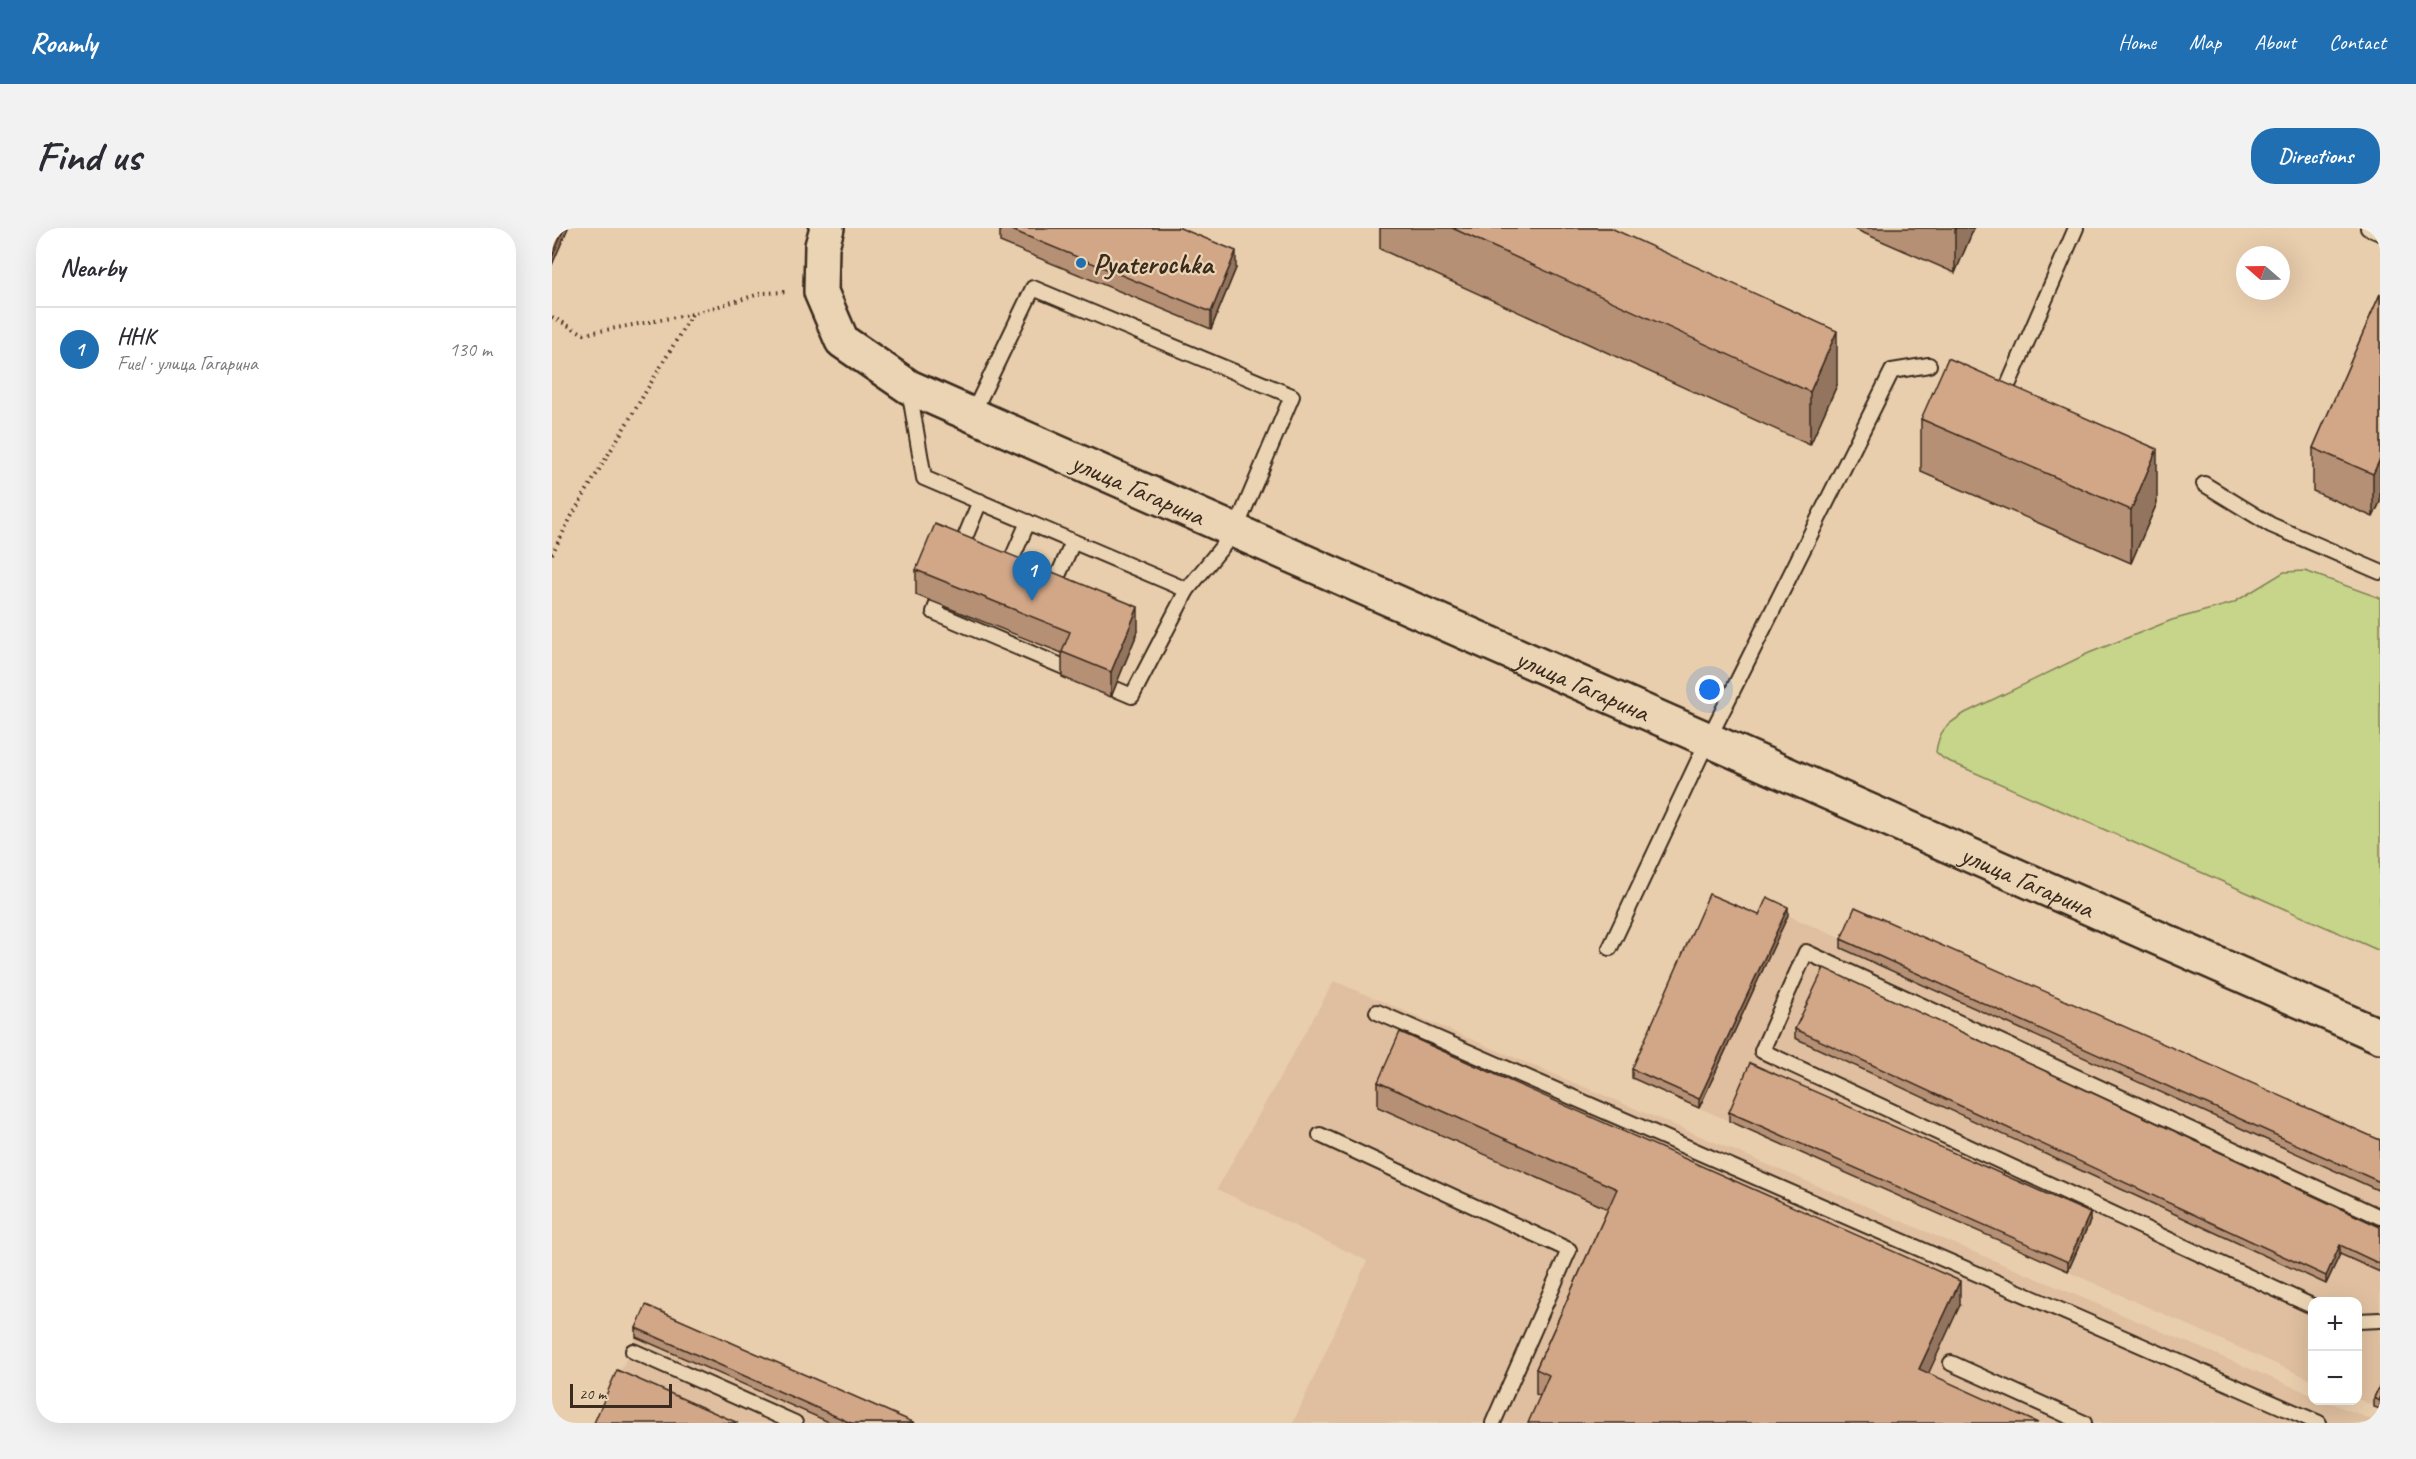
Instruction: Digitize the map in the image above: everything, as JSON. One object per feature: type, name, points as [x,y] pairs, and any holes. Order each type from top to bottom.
[{"type":"main road","points":[[820,292],[822,246],[827,228]]},
{"type":"main road","name":"улица Гагарина","points":[[820,292],[842,341],[909,387],[2380,1036]]},
{"type":"lane","points":[[2003,397],[2076,228]]},
{"type":"lane","points":[[2368,228],[2380,233]]},
{"type":"lane","points":[[972,415],[1033,288],[1292,396],[1235,531],[1187,590],[1131,696],[1027,645],[983,627],[934,612],[980,501]]},
{"type":"lane","points":[[1610,948],[1708,740],[1892,372],[1929,365]]},
{"type":"lane","points":[[909,387],[924,478],[1187,590]]},
{"type":"lane","points":[[2204,484],[2271,525],[2380,572]]},
{"type":"lane","points":[[1000,588],[1028,522]]},
{"type":"lane","points":[[1044,607],[1074,542]]},
{"type":"lane","points":[[2308,1303],[1762,1051],[1806,952],[2380,1217]]},
{"type":"lane","points":[[1377,1012],[2319,1423]]},
{"type":"lane","points":[[1320,1135],[1569,1250],[1493,1423]]},
{"type":"lane","points":[[2362,1321],[2380,1320]]},
{"type":"lane","points":[[633,1352],[795,1423]]},
{"type":"lane","points":[[1951,1363],[2084,1423]]},
{"type":"path","points":[[552,317],[584,334],[692,314],[763,293],[820,292]]},
{"type":"path","points":[[552,554],[571,517],[692,314]]},
{"type":"shaded area","points":[[1767,906],[1844,940],[2380,1148],[2380,1409],[2362,1401],[2362,1297],[2308,1297],[2308,1378],[1632,1078],[1759,924]]},
{"type":"shaded area","points":[[1334,981],[2308,1393],[2308,1405],[2336,1405],[2380,1423],[1293,1423],[1367,1261],[1217,1189]]},
{"type":"shaded area","points":[[646,1313],[895,1423],[598,1423]]},
{"type":"green space","points":[[2305,571],[2380,598],[2380,951],[1944,759],[1936,752],[1941,733],[1965,713],[2089,653],[2172,620],[2233,603],[2284,572]]},
{"type":"building","points":[[552,228],[564,228],[552,257]]},
{"type":"building","points":[[1007,228],[1180,228],[1236,251],[1211,312]]},
{"type":"building","points":[[1452,228],[1611,228],[1837,331],[1810,392]]},
{"type":"building","points":[[2380,294],[2380,459],[2373,474],[2313,448]]},
{"type":"building","points":[[1948,358],[2157,449],[2131,510],[1921,419]]},
{"type":"building","points":[[935,524],[1138,607],[1111,672],[1062,652],[1070,632],[916,570]]},
{"type":"building","points":[[1709,894],[1759,915],[1767,897],[1788,907],[1699,1099],[1632,1069]]},
{"type":"building","points":[[1855,907],[2380,1140],[2380,1182],[1841,939]]},
{"type":"building","points":[[1824,968],[2380,1227],[2380,1264],[2340,1245],[2326,1276],[1795,1029]]},
{"type":"building","points":[[1400,1032],[1960,1281],[1919,1369],[2038,1423],[1528,1423],[1549,1375],[1536,1369],[1617,1189],[1378,1082]]},
{"type":"building","points":[[1750,1063],[2090,1213],[2068,1262],[1729,1112]]},
{"type":"building","points":[[646,1305],[915,1423],[851,1423],[636,1328]]},
{"type":"building","points":[[617,1370],[738,1423],[594,1423]]},
{"type":"building","points":[[2380,1385],[2380,1401],[2374,1398]]},
{"type":"place","name":"Pyaterochka","points":[[1081,263]]},
{"type":"place","name":"ННК","points":[[1032,601]]}]
